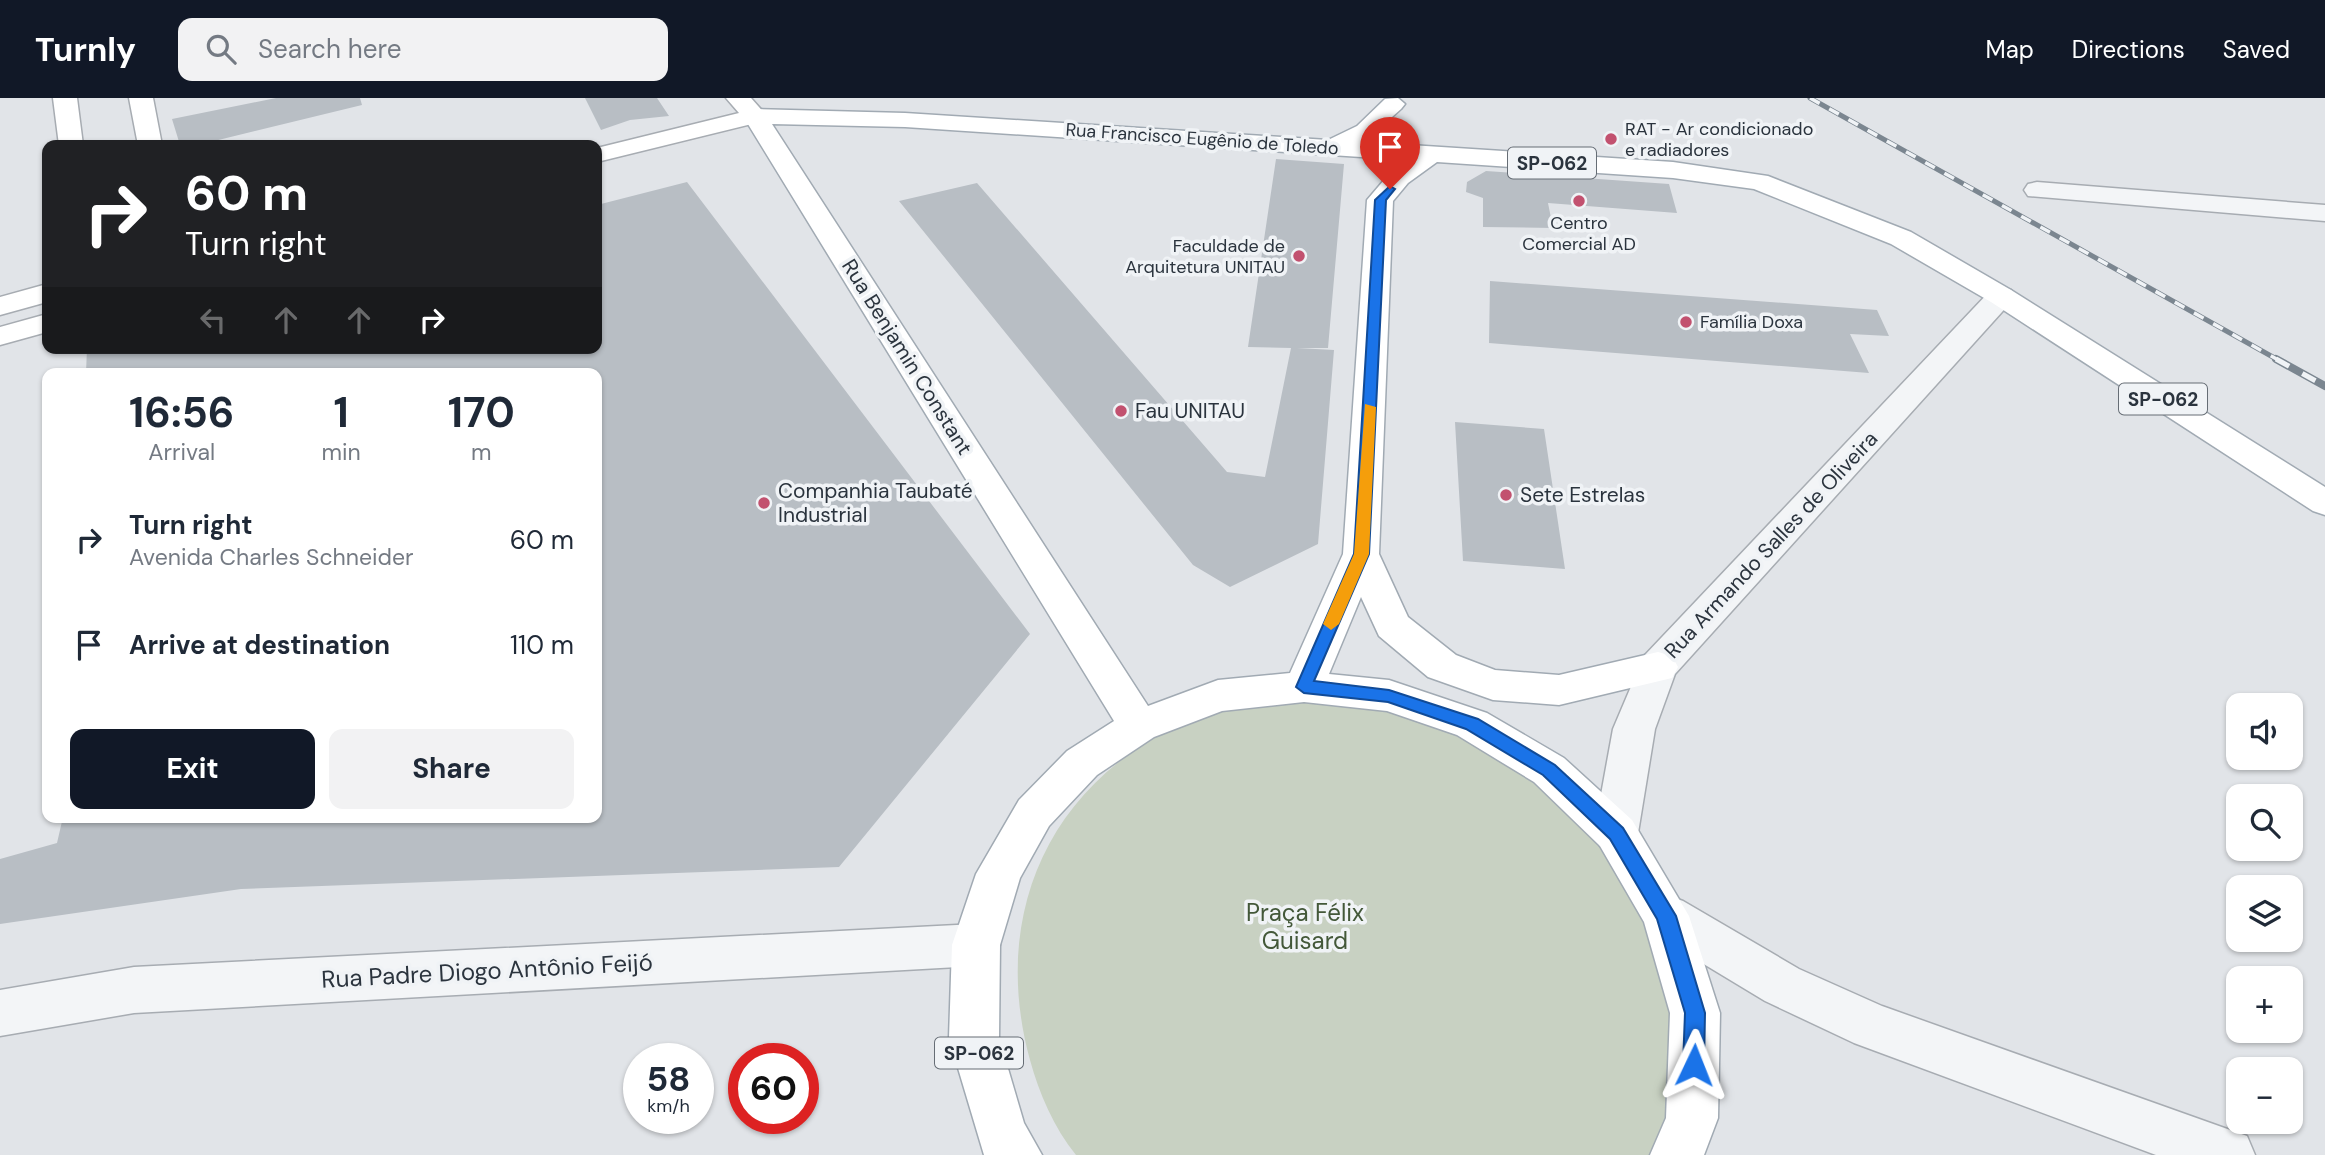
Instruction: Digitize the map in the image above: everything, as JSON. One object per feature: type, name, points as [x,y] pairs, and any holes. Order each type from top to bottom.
[{"type":"main road","points":[[65,98],[70,140]]},
{"type":"main road","points":[[141,98],[149,140]]},
{"type":"main road","points":[[1331,148],[1355,140],[1372,128],[1393,101]]},
{"type":"main road","points":[[1393,101],[1398,134],[1405,144],[1431,155]]},
{"type":"main road","points":[[602,154],[754,117]]},
{"type":"main road","points":[[602,176],[754,117]]},
{"type":"main road","name":"Rua Francisco Eugênio de Toledo","points":[[754,117],[905,120],[1673,170],[1759,182],[1901,238],[2001,296]]},
{"type":"main road","name":"Rua Benjamin Constant","points":[[754,117],[1139,726]]},
{"type":"main road","points":[[1304,687],[1361,554],[1380,200],[1399,178],[1431,155]]},
{"type":"main road","points":[[0,306],[42,294]]},
{"type":"main road","name":"SP-062","points":[[2001,296],[2325,503]]},
{"type":"main road","points":[[0,336],[42,324]]},
{"type":"main road","points":[[1361,554],[1393,626],[1442,666],[1493,685],[1559,691],[1658,667]]},
{"type":"main road","name":"SP-062","points":[[1015,1155],[1002,1136],[974,1038],[976,945],[999,874],[1034,813],[1082,763],[1139,726],[1218,696],[1304,687],[1389,696],[1472,724],[1549,770],[1616,833],[1666,916],[1695,1013],[1692,1118],[1677,1155]]},
{"type":"street","points":[[2037,190],[2325,213]]},
{"type":"street","name":"Rua Armando Salles de Oliveira","points":[[1616,833],[1634,729],[1658,667],[2001,296]]},
{"type":"street","points":[[1666,916],[1782,985],[1872,1026],[2228,1155]]},
{"type":"street","name":"Rua Padre Diogo Antônio Feijó","points":[[0,1013],[134,990],[976,945]]},
{"type":"green space","name":"Praça Félix Guisard","points":[[1327,696],[1481,733],[1644,881],[1688,1047],[1661,1155],[1076,1155],[1068,1145],[1048,1110],[1038,1085],[1021,1015],[1018,971],[1021,929],[1031,887],[1047,848],[1070,812],[1099,779],[1135,750],[1158,736],[1180,725],[1227,711]]},
{"type":"building","points":[[276,98],[360,98],[362,105],[218,140],[178,140],[172,119]]},
{"type":"building","points":[[585,98],[657,98],[669,116],[630,120],[601,130]]},
{"type":"building","name":"Fau UNITAU","points":[[1276,159],[1344,164],[1328,348],[1297,348],[1334,350],[1318,544],[1230,587],[1193,565],[899,201],[977,183],[1227,472],[1265,477],[1291,348],[1248,347]]},
{"type":"building","name":"Centro Comercial AD","points":[[1486,171],[1669,184],[1677,213],[1548,203],[1553,228],[1483,227],[1483,198],[1466,192],[1467,182]]},
{"type":"building","name":"Companhia Taubaté Industrial","points":[[687,182],[1030,634],[839,867],[241,889],[0,924],[0,859],[57,843],[62,823],[602,823],[602,368],[86,368],[87,354],[602,354],[602,204]]},
{"type":"building","name":"Família Doxa","points":[[1490,281],[1877,310],[1889,336],[1850,334],[1869,373],[1489,343]]},
{"type":"building","name":"Sete Estrelas","points":[[1455,422],[1544,429],[1565,569],[1463,561]]},
{"type":"railway","points":[[1810,98],[2280,361]]},
{"type":"railway","points":[[2276,359],[2325,386]]},
{"type":"slow traffic","points":[[1331,624],[1361,554],[1369,407]]},
{"type":"place","name":"RAT - Ar condicionado e radiadores","points":[[1611,139]]},
{"type":"place","name":"Centro Comercial AD","points":[[1579,201]]},
{"type":"place","name":"Faculdade de Arquitetura UNITAU","points":[[1299,256]]},
{"type":"place","name":"Família Doxa","points":[[1686,322]]},
{"type":"place","name":"Fau UNITAU","points":[[1121,411]]},
{"type":"place","name":"Sete Estrelas","points":[[1506,495]]},
{"type":"place","name":"Companhia Taubaté Industrial","points":[[764,503]]},
{"type":"route","points":[[1390,189],[1380,200],[1361,554],[1304,687],[1389,696],[1472,724],[1549,770],[1616,833],[1666,916],[1695,1013],[1694,1065]]}]
